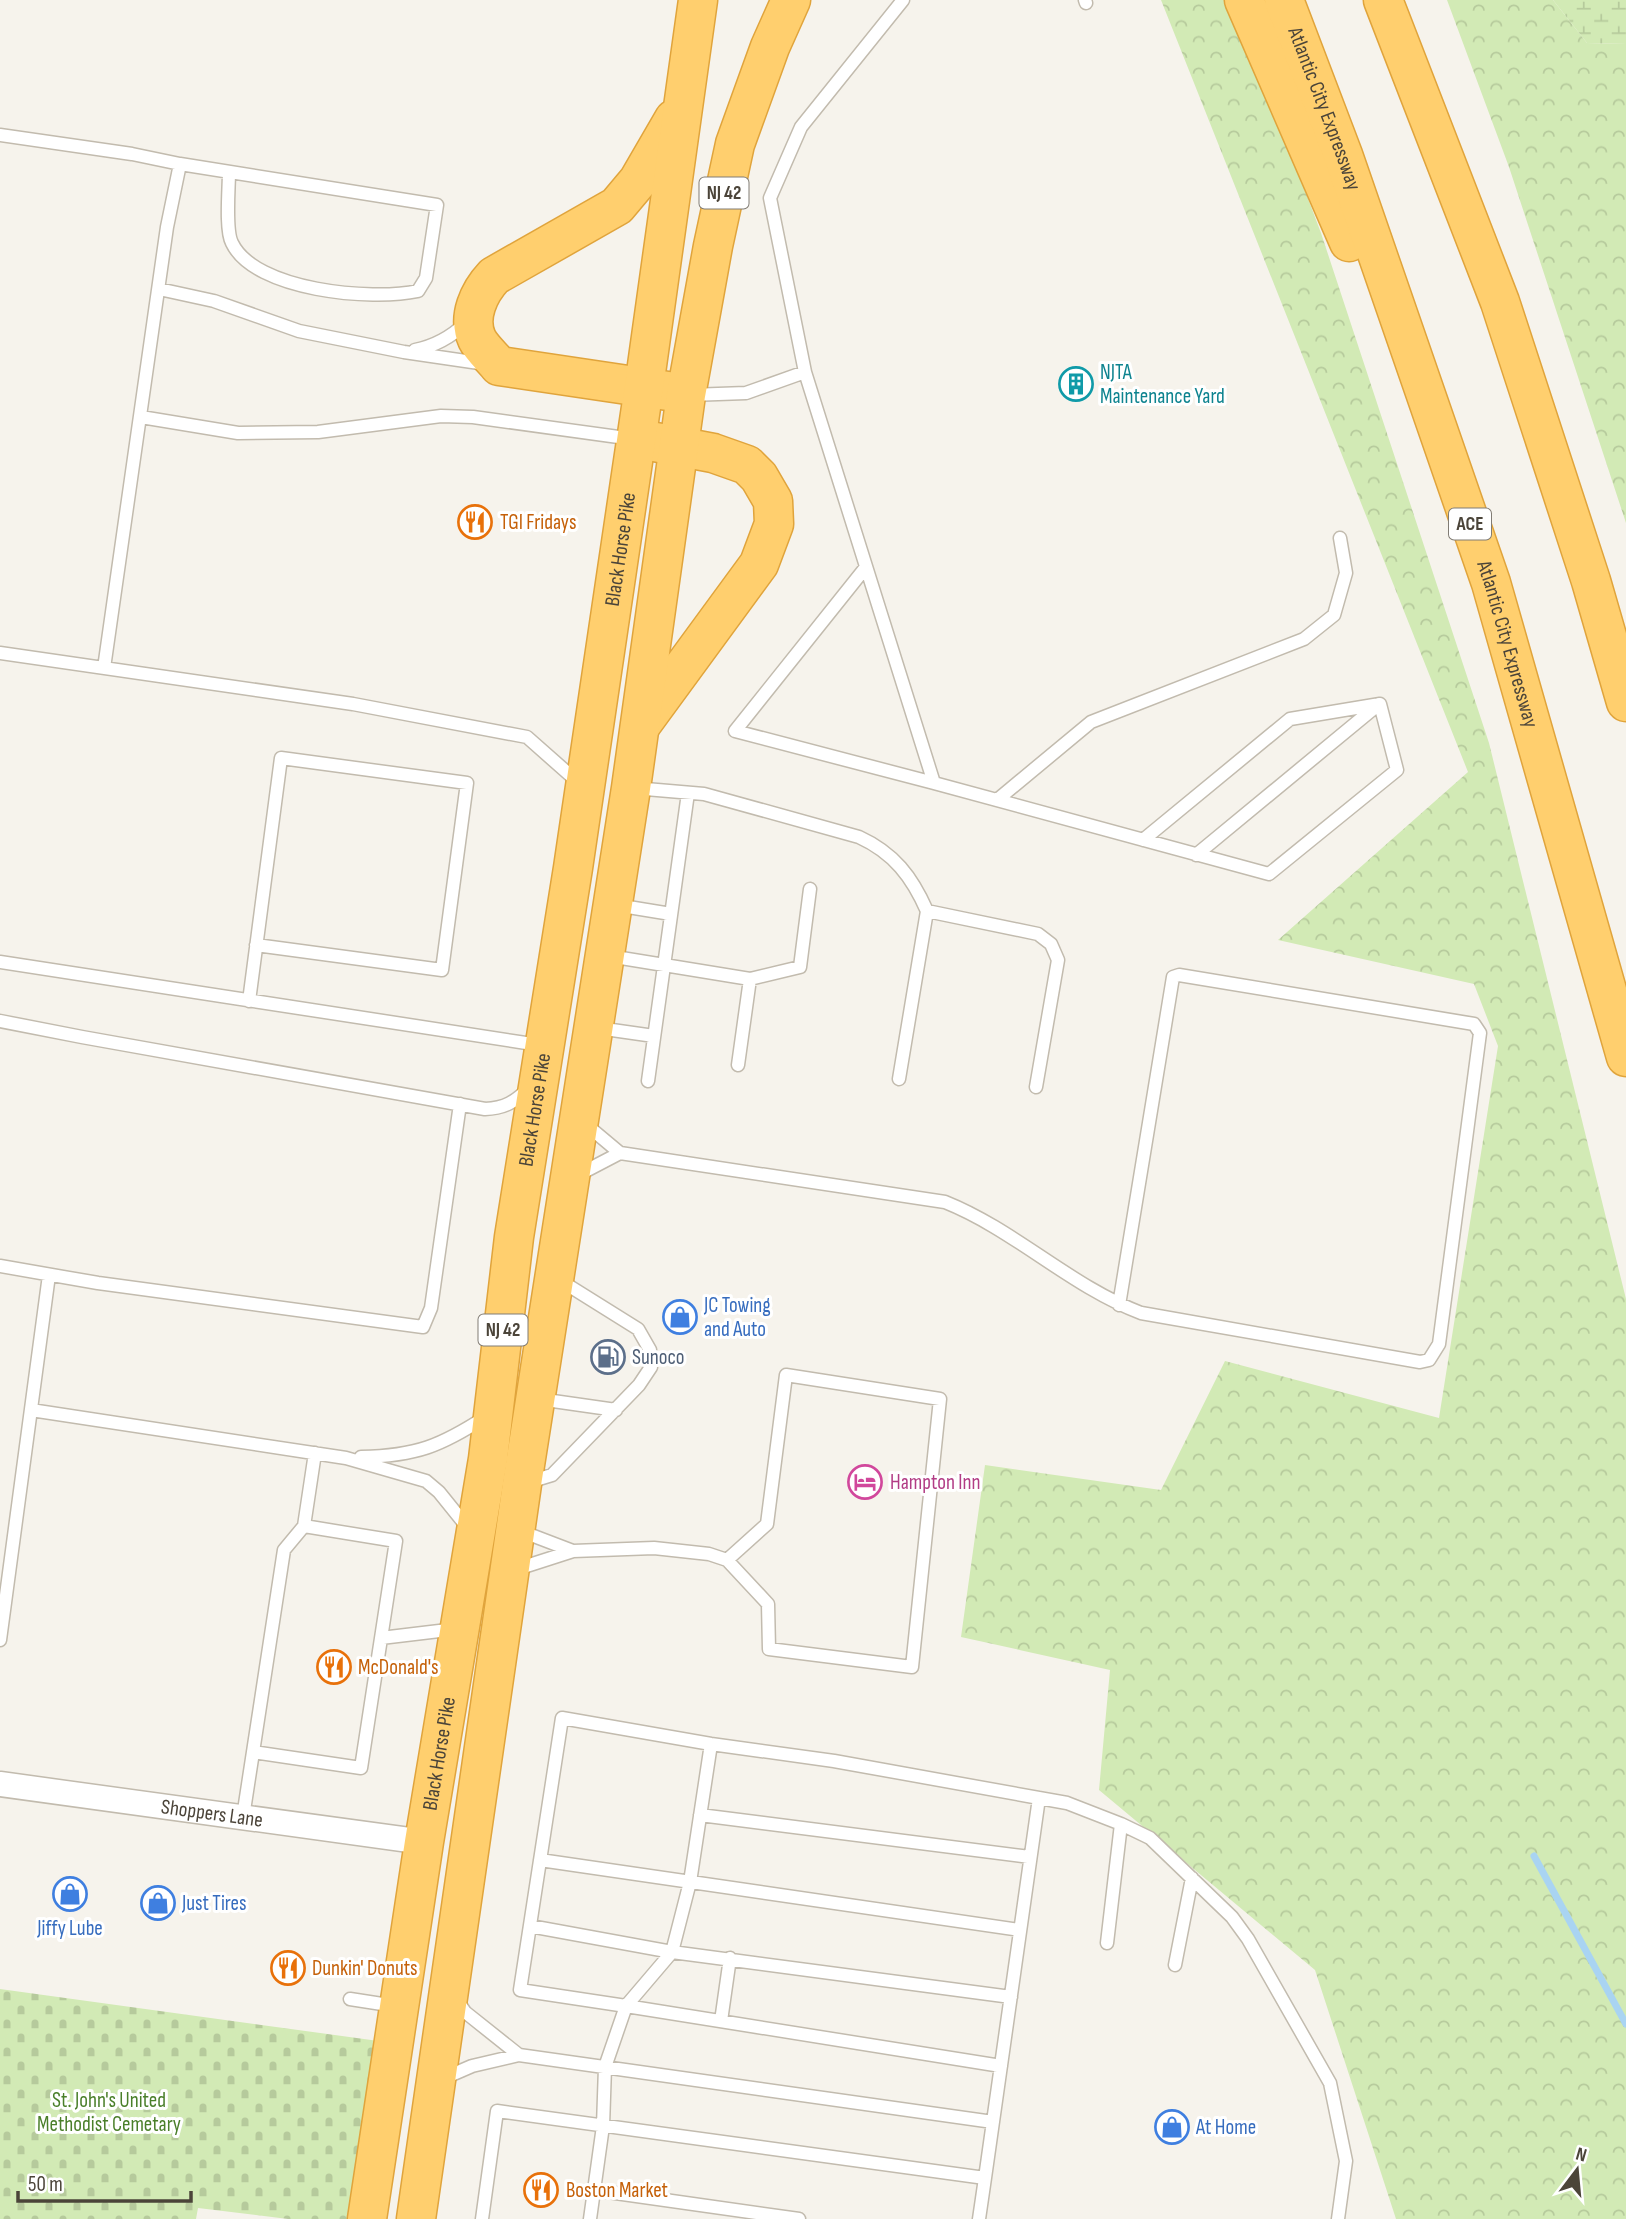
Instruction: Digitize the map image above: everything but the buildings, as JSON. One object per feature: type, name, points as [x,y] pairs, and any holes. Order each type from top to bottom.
[{"type":"highway","name":"Black Horse Pike","points":[[367,2219],[424,1842],[475,1537],[514,1237],[585,788],[698,0]]},
{"type":"highway","name":"NJ 42","points":[[686,395],[735,144],[790,0]]},
{"type":"highway","points":[[1244,0],[1344,230],[1491,583]]},
{"type":"highway","name":"Atlantic City Expressway","points":[[1283,0],[1343,155],[1491,583],[1626,1057]]},
{"type":"highway","points":[[1384,2],[1500,302],[1591,581],[1626,702]]},
{"type":"highway","points":[[684,102],[638,181],[617,206],[494,276],[481,290],[474,316],[477,339],[499,366],[686,395]]},
{"type":"highway","name":"Black Horse Pike","points":[[416,2219],[522,1484],[631,788],[686,395]]},
{"type":"highway","points":[[636,440],[713,453],[747,465],[759,477],[773,501],[774,524],[759,564],[639,726]]},
{"type":"street","name":"Shoppers Lane","points":[[0,1784],[424,1842]]},
{"type":"lane","points":[[903,0],[801,127],[770,198],[805,372],[934,783]]},
{"type":"lane","points":[[0,135],[132,154],[437,205],[426,278],[418,291],[402,295],[373,295],[323,291],[270,274],[248,262],[231,242],[229,172]]},
{"type":"lane","points":[[104,668],[167,227],[180,164]]},
{"type":"lane","points":[[159,289],[214,302],[299,331],[404,352],[499,366]]},
{"type":"lane","points":[[404,352],[431,347],[452,336],[474,316]]},
{"type":"lane","points":[[686,395],[746,393],[805,372]]},
{"type":"lane","points":[[141,417],[238,433],[318,432],[429,417],[473,417],[636,440]]},
{"type":"lane","points":[[998,800],[1091,722],[1304,639],[1334,615],[1346,573],[1340,538]]},
{"type":"lane","points":[[866,567],[735,730],[1269,874],[1397,770],[1380,704]]},
{"type":"lane","points":[[0,653],[353,704],[527,737],[585,788]]},
{"type":"lane","points":[[1143,840],[1290,719],[1380,704]]},
{"type":"lane","points":[[1196,855],[1380,704]]},
{"type":"lane","points":[[249,1000],[256,945],[281,758],[467,783],[442,970],[256,945]]},
{"type":"lane","points":[[631,788],[704,794],[859,836],[880,846],[899,865],[917,888],[927,911],[899,1079]]},
{"type":"lane","points":[[648,1080],[688,793]]},
{"type":"lane","points":[[605,955],[750,979],[800,967],[810,889]]},
{"type":"lane","points":[[612,905],[671,914]]},
{"type":"lane","points":[[927,911],[1038,933],[1051,944],[1058,960],[1036,1087]]},
{"type":"lane","points":[[0,962],[249,1000],[543,1060],[512,1103],[485,1109],[0,1021]]},
{"type":"lane","points":[[579,1119],[620,1153],[945,1202],[975,1214],[1097,1294],[1119,1305],[1141,1313],[1420,1362],[1429,1360],[1439,1344],[1480,1033],[1478,1028],[1474,1024],[1448,1019],[1173,976],[1119,1305]]},
{"type":"lane","points":[[738,1065],[750,979]]},
{"type":"lane","points":[[594,1027],[654,1036]]},
{"type":"lane","points":[[0,1266],[423,1327],[431,1308],[460,1104]]},
{"type":"lane","points":[[570,1179],[620,1153]]},
{"type":"lane","points":[[0,1640],[49,1275]]},
{"type":"lane","points":[[522,1484],[552,1475],[639,1385],[651,1367],[650,1350],[638,1329],[554,1277]]},
{"type":"lane","points":[[509,1572],[573,1551],[654,1548],[709,1554],[727,1560],[768,1604],[769,1648],[912,1667],[940,1399],[786,1375],[767,1524],[727,1560]]},
{"type":"lane","points":[[535,1399],[616,1410]]},
{"type":"lane","points":[[31,1410],[346,1458],[426,1481],[439,1492],[475,1537]]},
{"type":"lane","points":[[346,1458],[391,1456],[421,1451],[451,1439],[493,1412]]},
{"type":"lane","points":[[243,1817],[284,1550],[304,1527],[315,1453]]},
{"type":"lane","points":[[253,1752],[361,1768],[396,1541],[304,1527]]},
{"type":"lane","points":[[516,1529],[573,1551]]},
{"type":"lane","points":[[381,1638],[459,1629]]},
{"type":"lane","points":[[1001,2066],[520,1990],[562,1718],[711,1744],[834,1761],[1067,1803],[1150,1838],[1232,1917],[1330,2083],[1346,2161],[1338,2219]]},
{"type":"lane","points":[[590,2219],[603,2126],[605,2067],[626,2006],[673,1952],[690,1882],[711,1744]]},
{"type":"lane","points":[[979,2219],[1039,1798]]},
{"type":"lane","points":[[700,1815],[1030,1857]]},
{"type":"lane","points":[[1107,1943],[1121,1824]]},
{"type":"lane","points":[[540,1860],[1020,1930]]},
{"type":"lane","points":[[1175,1965],[1192,1878]]},
{"type":"lane","points":[[530,1926],[673,1952],[1011,1997]]},
{"type":"lane","points":[[721,2021],[730,1958]]},
{"type":"lane","points":[[450,1989],[465,2012],[519,2055]]},
{"type":"lane","points":[[350,1999],[399,2007]]},
{"type":"lane","points":[[437,2081],[472,2066],[519,2055],[993,2122]]},
{"type":"lane","points":[[482,2219],[497,2111],[985,2179]]},
{"type":"lane","points":[[594,2190],[799,2219]]},
{"type":"green space","points":[[1161,0],[1233,0],[1321,233],[1489,743],[1626,1299],[1626,2219],[1396,2219],[1315,1970],[1099,1790],[1110,1670],[961,1637],[985,1465],[1161,1490],[1225,1361],[1439,1418],[1498,1046],[1474,984],[1278,940],[1468,772]]},
{"type":"green space","points":[[1447,0],[1553,0],[1587,43],[1626,44],[1626,523],[1509,167]]},
{"type":"green space","points":[[1553,0],[1626,0],[1626,44],[1587,43]]},
{"type":"green space","name":"St. John's United Methodist Cemetary","points":[[0,1989],[393,2043],[367,2219],[288,2219],[198,2208],[196,2219],[0,2219]]},
{"type":"waterway","points":[[1534,1856],[1626,2024]]},
{"type":"place","name":"NJTA Maintenance Yard","points":[[1076,384]]},
{"type":"place","name":"TGI Fridays","points":[[475,522]]},
{"type":"place","name":"JC Towing and Auto","points":[[680,1317]]},
{"type":"place","name":"Sunoco","points":[[608,1357]]},
{"type":"place","name":"Hampton Inn","points":[[865,1482]]},
{"type":"place","name":"McDonald's","points":[[334,1667]]},
{"type":"place","name":"Jiffy Lube","points":[[70,1894]]},
{"type":"place","name":"Just Tires","points":[[158,1903]]},
{"type":"place","name":"Dunkin' Donuts","points":[[288,1968]]},
{"type":"place","name":"At Home","points":[[1172,2127]]},
{"type":"place","name":"Boston Market","points":[[541,2190]]}]
